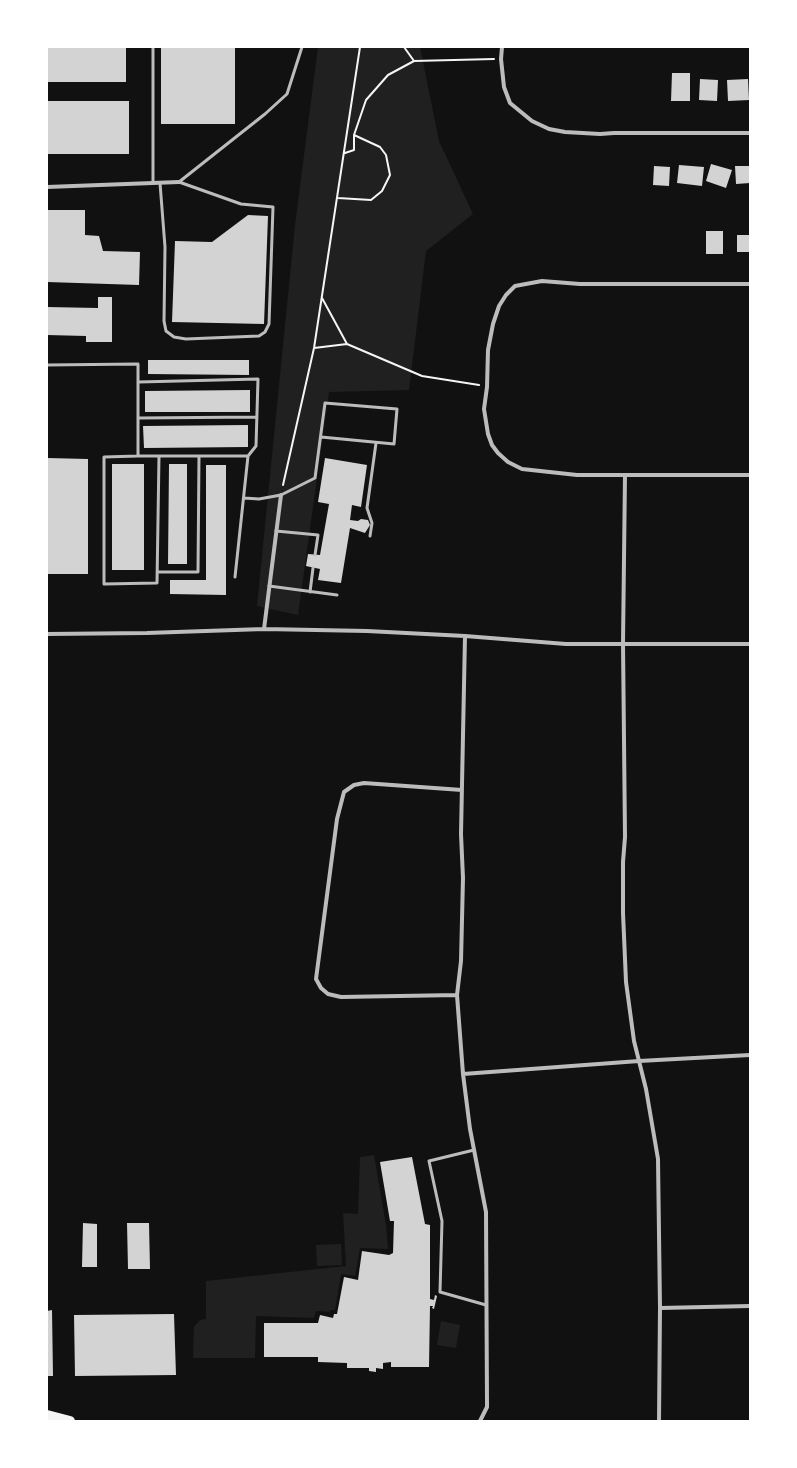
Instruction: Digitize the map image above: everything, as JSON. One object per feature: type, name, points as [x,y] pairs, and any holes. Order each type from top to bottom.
[{"type":"main road","points":[[47,1414],[70,1421]]},
{"type":"street","points":[[502,47],[501,59],[504,87],[510,103],[532,121],[549,129],[565,132],[600,134],[750,133]]},
{"type":"street","points":[[47,187],[179,182]]},
{"type":"street","points":[[750,284],[580,284],[542,281],[515,286],[498,306],[493,324],[488,350],[487,387],[484,409],[488,434],[492,445],[508,462],[522,469],[577,475],[750,475]]},
{"type":"street","points":[[626,475],[623,643],[625,781],[625,837],[622,862],[623,913],[626,982],[634,1041],[646,1089],[658,1159],[660,1308],[659,1421]]},
{"type":"street","points":[[264,630],[281,495]]},
{"type":"street","points":[[47,634],[264,630],[367,631],[465,636],[566,644],[750,644]]},
{"type":"street","points":[[465,636],[461,834],[461,961],[457,995],[463,1074],[474,1150],[486,1212],[487,1407],[480,1421]]},
{"type":"street","points":[[457,995],[341,997],[328,994],[321,988],[316,979],[337,819],[344,792],[354,786],[364,783],[462,790]]},
{"type":"street","points":[[463,1074],[639,1061],[750,1055]]},
{"type":"street","points":[[660,1308],[750,1306]]},
{"type":"lane","points":[[153,47],[153,184]]},
{"type":"lane","points":[[179,182],[265,114],[287,94],[302,47]]},
{"type":"lane","points":[[160,183],[165,247],[164,321],[166,331],[174,337],[186,339],[259,336],[265,332],[269,324],[273,207],[241,204],[179,182]]},
{"type":"lane","points":[[47,365],[138,364],[138,456]]},
{"type":"lane","points":[[139,382],[258,379],[256,446],[248,456],[235,578]]},
{"type":"lane","points":[[244,498],[258,499],[281,495],[315,478],[325,403],[398,409],[394,444],[321,437]]},
{"type":"lane","points":[[139,418],[257,417]]},
{"type":"lane","points":[[370,536],[372,523],[367,508],[376,443]]},
{"type":"lane","points":[[159,456],[158,584],[104,584],[104,457],[138,456],[159,456],[199,456],[248,456]]},
{"type":"lane","points":[[158,572],[198,572],[199,456]]},
{"type":"lane","points":[[276,531],[318,535],[315,555]]},
{"type":"lane","points":[[310,592],[314,568]]},
{"type":"lane","points":[[269,586],[337,595]]},
{"type":"lane","points":[[474,1150],[429,1161],[442,1221],[440,1292],[486,1305]]},
{"type":"path","points":[[281,495],[314,348],[360,47]]},
{"type":"path","points":[[404,47],[414,61]]},
{"type":"path","points":[[345,153],[354,150],[354,135],[366,100],[388,75],[414,61],[501,59]]},
{"type":"path","points":[[338,198],[370,200],[382,191],[390,174],[386,154],[380,147],[354,135]]},
{"type":"path","points":[[322,298],[347,344]]},
{"type":"path","points":[[314,348],[347,344],[422,376],[487,387]]},
{"type":"shaded area","points":[[318,47],[420,47],[439,141],[473,214],[426,251],[409,390],[329,392],[298,615],[257,606],[295,225]]},
{"type":"shaded area","points":[[374,1155],[386,1225],[388,1249],[360,1248],[355,1276],[341,1274],[335,1310],[330,1310],[330,1312],[316,1311],[314,1318],[256,1316],[255,1358],[193,1358],[194,1327],[200,1320],[206,1319],[206,1281],[346,1266],[343,1213],[358,1214],[360,1157]]},
{"type":"shaded area","points":[[341,1244],[342,1265],[317,1266],[316,1245]]},
{"type":"shaded area","points":[[441,1321],[460,1325],[456,1348],[437,1345]]},
{"type":"building","points":[[47,47],[126,47],[126,82],[47,82]]},
{"type":"building","points":[[161,47],[235,47],[235,124],[161,124]]},
{"type":"building","points":[[672,73],[690,73],[690,101],[671,101]]},
{"type":"building","points":[[700,79],[718,80],[717,101],[699,100]]},
{"type":"building","points":[[748,79],[749,100],[728,101],[727,80]]},
{"type":"building","points":[[47,101],[129,101],[129,154],[47,154]]},
{"type":"building","points":[[711,164],[732,170],[726,188],[706,181]]},
{"type":"building","points":[[679,165],[704,167],[702,186],[677,183]]},
{"type":"building","points":[[654,166],[670,167],[669,186],[653,185]]},
{"type":"building","points":[[735,166],[750,166],[750,183],[736,184]]},
{"type":"building","points":[[47,210],[85,210],[85,235],[99,236],[103,251],[140,252],[139,285],[47,282]]},
{"type":"building","points":[[248,215],[268,216],[264,324],[172,322],[175,241],[212,242]]},
{"type":"building","points":[[706,231],[723,231],[723,254],[706,254]]},
{"type":"building","points":[[737,235],[750,235],[750,252],[737,252]]},
{"type":"building","points":[[98,297],[112,297],[112,342],[86,342],[86,336],[47,335],[47,307],[98,308]]},
{"type":"building","points":[[148,360],[249,360],[249,375],[148,374]]},
{"type":"building","points":[[250,390],[250,412],[145,412],[145,391]]},
{"type":"building","points":[[248,425],[248,447],[144,448],[143,426]]},
{"type":"building","points":[[47,458],[88,459],[88,574],[47,574]]},
{"type":"building","points":[[325,458],[367,465],[361,507],[352,505],[350,520],[368,520],[370,525],[365,533],[350,528],[341,583],[318,580],[320,569],[306,566],[308,554],[320,555],[329,504],[318,502]]},
{"type":"building","points":[[112,464],[144,464],[144,570],[112,570]]},
{"type":"building","points":[[169,464],[187,464],[187,564],[168,564]]},
{"type":"building","points":[[206,465],[226,465],[226,595],[170,594],[170,580],[206,580]]},
{"type":"building","points":[[412,1157],[425,1224],[430,1225],[430,1299],[434,1300],[435,1295],[437,1296],[434,1309],[432,1308],[433,1306],[430,1306],[429,1367],[391,1367],[391,1362],[383,1363],[383,1369],[376,1368],[376,1372],[369,1371],[369,1368],[347,1368],[347,1363],[318,1362],[318,1357],[264,1357],[264,1323],[318,1323],[320,1315],[333,1318],[334,1314],[337,1314],[344,1277],[358,1280],[362,1251],[389,1255],[393,1253],[394,1221],[390,1221],[380,1162]]},
{"type":"building","points":[[83,1223],[97,1224],[97,1267],[82,1267]]},
{"type":"building","points":[[127,1223],[149,1223],[150,1269],[128,1269]]},
{"type":"building","points":[[52,1310],[53,1376],[47,1376],[47,1311]]},
{"type":"building","points":[[174,1314],[176,1375],[75,1376],[74,1315]]}]
